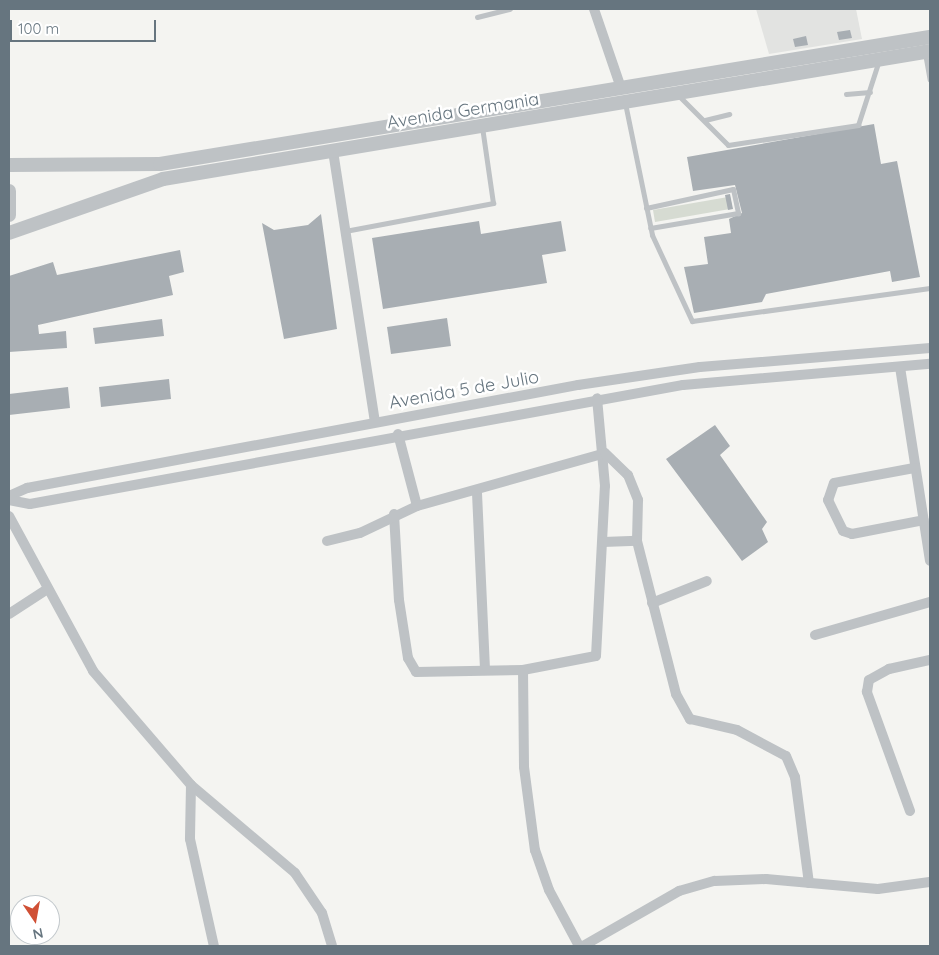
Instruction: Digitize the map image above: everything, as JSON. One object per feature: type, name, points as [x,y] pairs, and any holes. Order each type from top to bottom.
[{"type":"street","points":[[594,9],[621,88]]},
{"type":"street","name":"Avenida Germania","points":[[9,165],[152,166],[930,37]]},
{"type":"street","name":"Avenida Germania","points":[[9,233],[145,183],[928,52]]},
{"type":"street","points":[[333,151],[375,422]]},
{"type":"street","points":[[9,191],[9,214]]},
{"type":"street","name":"Avenida 5 de Julio","points":[[9,496],[27,488],[375,422],[681,369],[930,348]]},
{"type":"street","name":"Avenida 5 de Julio","points":[[9,500],[30,504],[597,398],[701,383],[930,364]]},
{"type":"street","points":[[900,367],[914,468],[930,561]]},
{"type":"street","points":[[394,514],[399,600],[408,658],[416,672],[524,670],[596,656],[603,542],[605,453],[597,398]]},
{"type":"street","points":[[398,434],[417,506]]},
{"type":"street","points":[[327,541],[376,527],[394,514],[417,506],[477,493],[605,453]]},
{"type":"street","points":[[605,453],[628,475],[638,500],[637,541],[676,694],[690,719],[737,730],[786,756],[795,777],[809,883]]},
{"type":"street","points":[[914,468],[834,483],[828,500],[843,531],[852,534],[924,520]]},
{"type":"street","points":[[477,493],[485,670]]},
{"type":"street","points":[[9,516],[46,590],[93,671],[191,785],[296,873],[322,913],[332,946]]},
{"type":"street","points":[[603,542],[637,541]]},
{"type":"street","points":[[652,603],[707,581]]},
{"type":"street","points":[[9,614],[46,590]]},
{"type":"street","points":[[815,635],[930,602]]},
{"type":"street","points":[[910,811],[868,692],[869,680],[889,669],[930,660]]},
{"type":"street","points":[[524,670],[524,767],[535,850],[549,890],[579,946]]},
{"type":"street","points":[[191,785],[190,839],[214,946]]},
{"type":"street","points":[[583,946],[679,891],[742,878],[878,889],[930,882]]},
{"type":"lane","points":[[477,18],[510,9]]},
{"type":"lane","points":[[928,52],[930,80]]},
{"type":"lane","points":[[677,94],[728,145],[858,125],[880,60]]},
{"type":"lane","points":[[846,94],[870,92]]},
{"type":"lane","points":[[625,102],[650,228],[692,321],[930,288]]},
{"type":"lane","points":[[705,120],[729,114]]},
{"type":"lane","points":[[344,231],[493,203],[482,126]]},
{"type":"lane","points":[[646,208],[733,189],[738,213],[650,228]]},
{"type":"shaded area","points":[[756,9],[856,9],[862,39],[769,54]]},
{"type":"shaded area","points":[[728,197],[730,209],[655,222],[653,210]]},
{"type":"building","points":[[850,30],[852,38],[839,40],[837,32]]},
{"type":"building","points":[[806,36],[808,45],[795,47],[793,39]]},
{"type":"building","points":[[874,124],[881,164],[897,161],[920,277],[892,282],[890,271],[766,294],[762,302],[694,313],[684,267],[708,264],[704,237],[731,233],[729,219],[742,213],[735,185],[693,191],[687,157]]},
{"type":"building","points":[[730,194],[733,209],[728,210],[725,195]]},
{"type":"building","points":[[321,214],[337,329],[284,339],[262,223],[274,230],[308,225]]},
{"type":"building","points":[[479,221],[481,234],[561,221],[566,251],[542,255],[547,283],[383,309],[372,238]]},
{"type":"building","points":[[180,250],[184,272],[169,276],[173,295],[38,325],[39,334],[66,331],[67,348],[9,352],[9,276],[53,262],[57,275]]},
{"type":"building","points":[[447,318],[451,346],[391,354],[387,327]]},
{"type":"building","points":[[162,319],[164,336],[95,344],[93,328]]},
{"type":"building","points":[[169,379],[171,399],[101,407],[99,387]]},
{"type":"building","points":[[68,387],[70,408],[9,415],[9,394]]},
{"type":"building","points":[[715,425],[730,446],[720,455],[767,522],[762,529],[768,542],[742,561],[666,459]]}]
